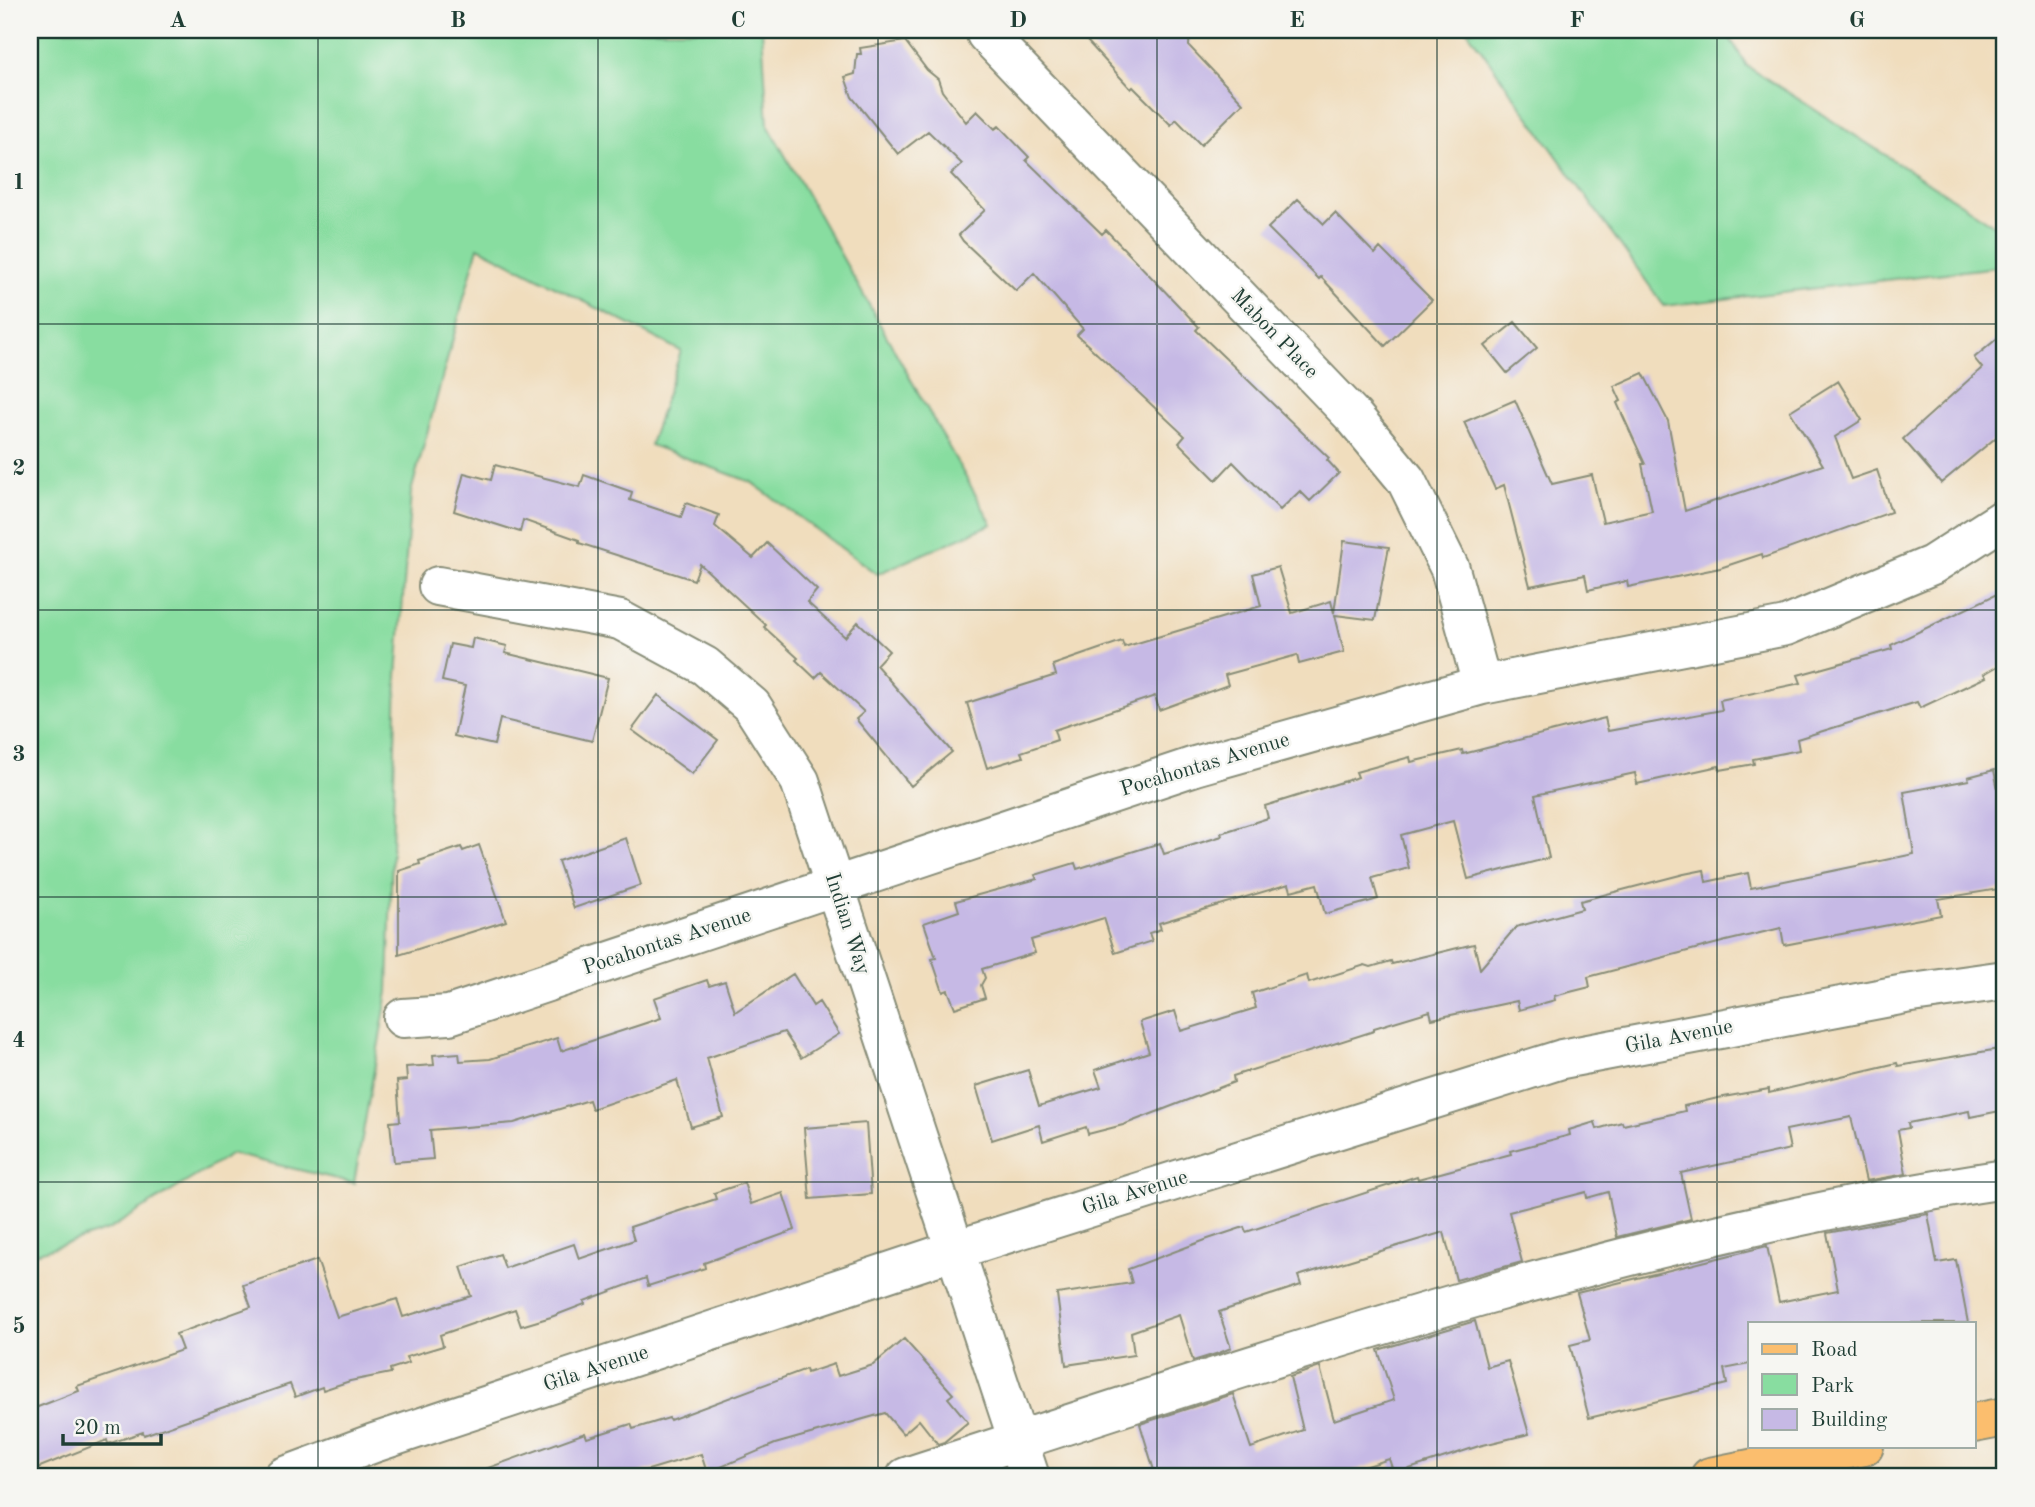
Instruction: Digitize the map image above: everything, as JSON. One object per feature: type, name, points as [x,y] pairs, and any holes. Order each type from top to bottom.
[{"type":"main road","points":[[1976,1423],[2005,1417]]},
{"type":"main road","points":[[1710,1477],[1854,1448]]},
{"type":"street","name":"Mabon Place","points":[[986,34],[1353,416],[1406,480],[1450,569],[1482,685]]},
{"type":"street","name":"Pocahontas Avenue","points":[[403,1018],[449,1015],[1195,765],[1482,685],[1786,626],[1932,565],[2005,518]]},
{"type":"street","name":"Indian Way","points":[[438,586],[620,620],[705,666],[752,706],[800,780],[1030,1477]]},
{"type":"street","name":"Gila Avenue","points":[[283,1477],[374,1443],[956,1250],[1562,1059],[1905,994],[2005,980]]},
{"type":"street","points":[[906,1477],[1290,1351],[1629,1254],[1885,1197],[2005,1179]]},
{"type":"green space","points":[[30,30],[762,30],[768,125],[992,524],[877,574],[751,482],[650,445],[681,351],[478,247],[411,492],[397,676],[388,992],[354,1183],[232,1154],[108,1230],[30,1255]]},
{"type":"green space","points":[[1467,30],[1725,30],[1747,66],[2005,232],[2005,266],[1664,306]]},
{"type":"building","points":[[1077,30],[1190,30],[1189,46],[1243,103],[1201,145],[1176,119],[1171,125],[1133,87],[1131,89]]},
{"type":"building","points":[[905,41],[927,70],[938,79],[942,91],[966,122],[977,111],[995,129],[999,126],[1029,157],[1026,160],[1102,234],[1106,230],[1199,327],[1196,330],[1329,458],[1327,460],[1339,473],[1310,501],[1300,491],[1280,510],[1233,462],[1216,480],[1179,443],[1185,436],[1077,335],[1083,329],[1034,273],[1016,291],[963,241],[959,235],[985,210],[951,174],[962,164],[928,131],[898,154],[852,97],[845,77],[855,74],[857,54],[861,54],[860,48]]},
{"type":"building","points":[[1298,199],[1324,224],[1335,213],[1375,254],[1380,248],[1432,300],[1385,346],[1321,277],[1319,279],[1268,228]]},
{"type":"building","points":[[1515,322],[1537,348],[1507,373],[1485,346]]},
{"type":"building","points":[[2005,332],[2005,430],[1941,483],[1903,439],[1982,368],[1974,358]]},
{"type":"building","points":[[1643,373],[1668,421],[1685,511],[1823,465],[1790,411],[1838,381],[1862,420],[1835,437],[1851,479],[1877,470],[1891,512],[1763,558],[1762,554],[1720,568],[1628,587],[1627,581],[1588,590],[1585,575],[1530,586],[1504,485],[1495,489],[1464,422],[1515,400],[1552,484],[1592,475],[1603,522],[1652,511],[1642,464],[1645,464],[1617,403],[1621,401],[1614,386]]},
{"type":"building","points":[[495,465],[580,487],[584,475],[632,492],[630,500],[681,517],[686,503],[719,515],[715,526],[753,558],[767,543],[817,590],[807,602],[845,637],[858,622],[889,651],[876,665],[952,752],[911,786],[856,719],[864,712],[821,672],[815,678],[796,660],[798,658],[764,627],[766,625],[700,564],[694,580],[579,543],[579,540],[523,520],[520,532],[454,511],[464,473],[491,480]]},
{"type":"building","points":[[1344,541],[1389,547],[1375,620],[1335,615],[1344,652],[1299,664],[1297,655],[1225,675],[1228,685],[1159,710],[1155,696],[1054,730],[1057,740],[1021,752],[1023,757],[987,768],[967,703],[1056,675],[1053,665],[1122,641],[1124,647],[1261,606],[1253,574],[1278,567],[1292,613],[1331,601],[1334,613]]},
{"type":"building","points":[[2005,590],[2005,662],[1984,674],[1986,677],[1920,708],[1917,702],[1797,739],[1799,750],[1753,759],[1754,764],[1720,770],[1719,766],[1637,784],[1635,773],[1535,795],[1549,858],[1468,879],[1453,821],[1401,835],[1409,868],[1372,878],[1378,899],[1325,914],[1317,884],[1291,891],[1289,884],[1159,923],[1161,929],[1149,933],[1152,941],[1115,953],[1104,918],[1031,940],[1035,953],[982,969],[985,978],[981,985],[985,998],[955,1008],[948,990],[943,992],[932,959],[936,958],[924,923],[959,911],[956,901],[1037,879],[1035,875],[1075,863],[1077,869],[1160,843],[1164,854],[1222,836],[1221,833],[1268,818],[1265,806],[1358,777],[1356,772],[1410,757],[1411,762],[1462,750],[1463,754],[1605,718],[1608,731],[1722,710],[1720,700],[1801,683],[1798,675],[1892,649],[1891,645]]},
{"type":"building","points":[[473,638],[507,646],[505,653],[608,678],[592,741],[500,719],[494,745],[454,736],[465,686],[442,681],[450,644],[471,648]]},
{"type":"building","points":[[658,695],[718,740],[692,774],[632,730]]},
{"type":"building","points":[[1994,770],[2005,824],[2005,888],[1938,899],[1941,915],[1784,945],[1781,928],[1588,977],[1590,987],[1554,996],[1555,1000],[1519,1010],[1517,1001],[1432,1019],[1430,1011],[1233,1076],[1234,1082],[1123,1125],[1088,1134],[1086,1127],[1043,1141],[1039,1125],[992,1140],[976,1086],[1028,1070],[1039,1106],[1101,1087],[1095,1070],[1149,1052],[1140,1022],[1175,1011],[1181,1031],[1256,1008],[1252,993],[1307,975],[1309,983],[1365,965],[1371,967],[1391,961],[1392,964],[1474,944],[1480,969],[1516,927],[1582,909],[1580,901],[1684,874],[1704,870],[1706,882],[1748,873],[1751,888],[1914,854],[1904,792],[1969,780],[1968,777]]},
{"type":"building","points":[[626,838],[641,885],[574,908],[558,861]]},
{"type":"building","points":[[479,845],[506,921],[399,955],[399,871],[420,864],[419,861],[461,847],[463,851]]},
{"type":"building","points":[[793,974],[813,1006],[819,1002],[839,1034],[801,1058],[784,1032],[707,1058],[723,1117],[691,1127],[677,1080],[592,1109],[589,1100],[514,1123],[430,1130],[433,1159],[394,1162],[390,1122],[400,1121],[397,1081],[407,1080],[406,1067],[434,1065],[433,1055],[459,1053],[460,1061],[490,1059],[557,1038],[561,1051],[661,1018],[654,998],[707,980],[709,986],[725,981],[735,1012]]},
{"type":"building","points":[[2005,1048],[2005,1110],[1970,1117],[1969,1111],[1908,1123],[1909,1128],[1898,1130],[1906,1174],[1866,1181],[1851,1117],[1786,1130],[1790,1149],[1681,1173],[1691,1219],[1617,1237],[1608,1192],[1587,1198],[1586,1192],[1509,1212],[1522,1262],[1456,1280],[1444,1232],[1298,1276],[1301,1285],[1219,1312],[1231,1348],[1219,1353],[1193,1361],[1179,1315],[1131,1332],[1134,1355],[1066,1365],[1057,1294],[1132,1283],[1128,1269],[1208,1239],[1244,1227],[1246,1232],[1417,1176],[1418,1179],[1511,1154],[1510,1151],[1570,1135],[1569,1130],[1595,1122],[1597,1129],[1622,1122],[1623,1125],[1685,1111],[1684,1106],[1718,1098],[1769,1089],[1769,1093],[1897,1063],[1898,1066]]},
{"type":"building","points":[[866,1123],[871,1194],[810,1199],[804,1128]]},
{"type":"building","points":[[744,1183],[751,1204],[783,1193],[795,1230],[704,1263],[705,1268],[648,1286],[646,1278],[584,1301],[585,1304],[521,1326],[515,1309],[440,1335],[443,1346],[406,1357],[409,1363],[390,1369],[391,1373],[350,1381],[323,1390],[322,1387],[295,1397],[290,1384],[144,1435],[143,1432],[108,1444],[107,1440],[30,1471],[30,1410],[79,1391],[77,1386],[182,1350],[176,1334],[251,1307],[243,1285],[317,1260],[337,1317],[397,1299],[403,1317],[471,1296],[461,1267],[500,1254],[505,1268],[574,1244],[579,1259],[634,1240],[630,1227],[716,1199],[714,1193]]},
{"type":"building","points":[[1928,1214],[1937,1263],[1956,1260],[1968,1322],[1748,1322],[1748,1364],[1724,1369],[1727,1384],[1589,1418],[1570,1345],[1590,1340],[1577,1293],[1767,1246],[1779,1302],[1838,1290],[1827,1233]]},
{"type":"building","points":[[1475,1321],[1487,1367],[1508,1361],[1529,1434],[1479,1446],[1394,1474],[1389,1459],[1334,1477],[1156,1477],[1140,1424],[1233,1394],[1251,1448],[1303,1430],[1290,1377],[1320,1367],[1334,1420],[1394,1400],[1378,1350]]},
{"type":"building","points":[[904,1339],[953,1394],[948,1398],[968,1422],[944,1442],[938,1444],[919,1420],[903,1434],[885,1413],[775,1444],[707,1473],[701,1454],[625,1477],[477,1477],[477,1472],[585,1433],[587,1438],[631,1424],[633,1429],[669,1418],[670,1420],[806,1369],[807,1373],[834,1364],[838,1376],[873,1365]]}]
